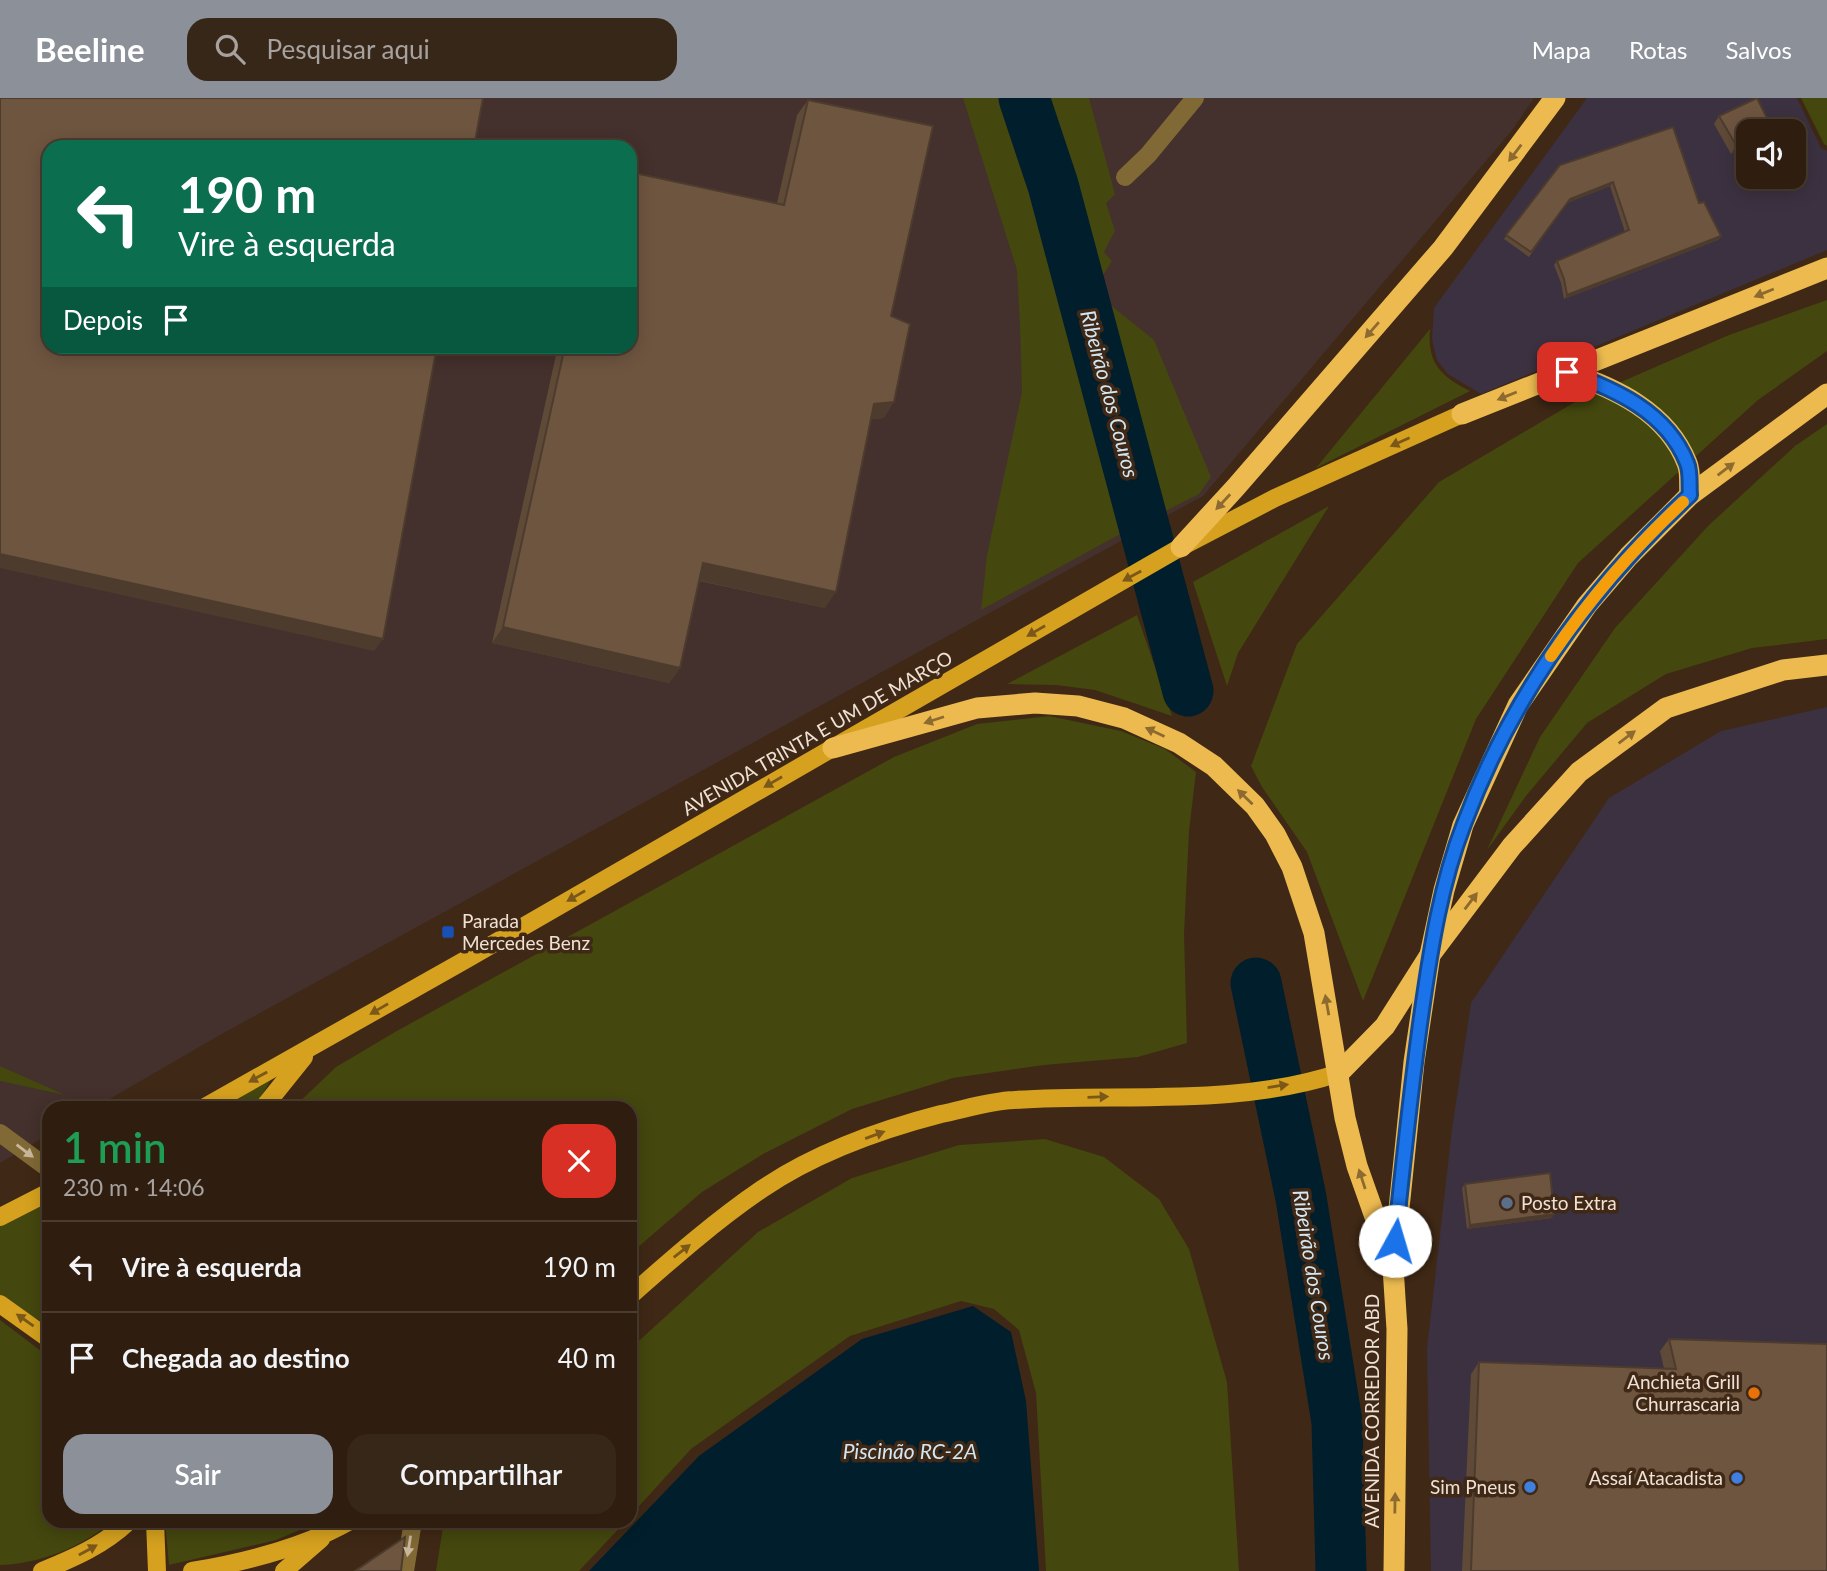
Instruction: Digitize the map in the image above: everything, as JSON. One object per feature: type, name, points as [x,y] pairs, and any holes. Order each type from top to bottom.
[{"type":"highway","points":[[1175,551],[1237,487],[1443,248],[1555,98]]},
{"type":"highway","points":[[1462,414],[1827,268]]},
{"type":"highway","points":[[1567,372],[1630,397],[1666,428],[1688,465],[1690,495]]},
{"type":"highway","name":"AVENIDA CORREDOR ABD","points":[[1394,1571],[1397,1329],[1393,1267],[1414,1062],[1430,955],[1444,890],[1463,825],[1518,705],[1587,605],[1629,556],[1690,495],[1827,394]]},
{"type":"highway","points":[[1339,1073],[1385,1026],[1430,955],[1512,846],[1579,772],[1666,708],[1783,670],[1827,665]]},
{"type":"highway","points":[[833,748],[977,708],[1035,703],[1078,706],[1125,718],[1179,743],[1214,766],[1255,806],[1275,834],[1292,867],[1314,933],[1345,1118],[1357,1166],[1393,1267]]},
{"type":"main road","name":"AVENIDA TRINTA E UM DE MARÇO","points":[[216,1101],[1175,551],[1275,498],[1462,414]]},
{"type":"main road","points":[[269,1101],[314,1046]]},
{"type":"main road","points":[[637,1290],[669,1261],[762,1189],[841,1147],[911,1122],[1010,1100],[1211,1094],[1315,1080],[1339,1073]]},
{"type":"main road","points":[[0,1217],[42,1196]]},
{"type":"main road","points":[[0,1304],[42,1334]]},
{"type":"main road","points":[[42,1571],[81,1555],[122,1528]]},
{"type":"main road","points":[[155,1528],[157,1571]]},
{"type":"main road","points":[[284,1571],[338,1528]]},
{"type":"main road","points":[[192,1571],[261,1556],[329,1533]]},
{"type":"street","points":[[1125,177],[1148,155],[1195,98]]},
{"type":"street","points":[[0,1133],[42,1164]]},
{"type":"street","points":[[405,1571],[412,1528]]},
{"type":"shaded area","points":[[0,98],[1534,98],[1513,129],[1203,496],[220,1035],[106,1101],[42,1101],[42,1138],[0,1163]]},
{"type":"shaded area","points":[[963,98],[1010,98],[1042,198],[1135,526],[981,610],[987,555],[1022,392],[1020,325],[1017,270]]},
{"type":"shaded area","points":[[1030,98],[1089,98],[1115,194],[1106,203],[1115,231],[1104,252],[1112,261],[1093,291],[1154,340],[1211,477],[1199,494],[1152,518],[1062,192]]},
{"type":"shaded area","points":[[1587,98],[1797,98],[1821,148],[1827,151],[1827,250],[1481,394],[1448,374],[1437,360],[1432,339],[1434,308]]},
{"type":"shaded area","points":[[1801,98],[1827,98],[1827,146],[1824,144]]},
{"type":"shaded area","points":[[1827,300],[1827,351],[1758,400],[1578,563],[1476,719],[1363,1001],[1307,852],[1262,787],[1251,766],[1297,644],[1439,482],[1575,402],[1729,335]]},
{"type":"shaded area","points":[[1430,329],[1431,351],[1438,367],[1451,380],[1470,391],[1316,468]]},
{"type":"shaded area","points":[[1827,424],[1827,639],[1752,648],[1666,674],[1587,723],[1526,796],[1487,850],[1540,737],[1615,628],[1708,526],[1795,446]]},
{"type":"shaded area","points":[[1329,506],[1238,653],[1227,686],[1193,582]]},
{"type":"shaded area","points":[[1137,615],[1172,716],[1095,690],[1056,685],[1007,684]]},
{"type":"shaded area","name":"Assaí Atacadista","points":[[1827,707],[1827,1571],[1431,1571],[1427,1349],[1452,1129],[1471,1003],[1609,798],[1721,731]]},
{"type":"shaded area","points":[[1049,716],[1121,731],[1165,749],[1196,772],[1189,831],[1184,934],[1187,1043],[1138,1057],[1044,1065],[953,1078],[852,1109],[765,1153],[702,1192],[637,1248],[637,1101],[300,1101],[336,1067],[395,1032],[894,757],[977,724]]},
{"type":"shaded area","points":[[0,1066],[65,1095],[0,1081]]},
{"type":"shaded area","points":[[272,1078],[258,1101],[233,1101]]},
{"type":"shaded area","points":[[1045,1139],[1104,1157],[1159,1199],[1189,1249],[1227,1382],[1239,1571],[1046,1571],[1036,1393],[1019,1330],[994,1309],[961,1301],[850,1336],[691,1449],[637,1508],[637,1343],[758,1232],[852,1178],[959,1145]]},
{"type":"shaded area","points":[[42,1205],[42,1322],[0,1298],[0,1226]]},
{"type":"shaded area","points":[[0,1320],[42,1352],[42,1528],[103,1528],[88,1539],[60,1552],[30,1561],[0,1565]]},
{"type":"shaded area","points":[[166,1528],[304,1528],[276,1540],[169,1565]]},
{"type":"shaded area","points":[[443,1528],[619,1528],[579,1571],[436,1571]]},
{"type":"water","name":"Piscinão RC-2A","points":[[973,1306],[1011,1332],[1026,1401],[1039,1571],[589,1571],[630,1528],[637,1528],[637,1521],[699,1456],[862,1339]]},
{"type":"building","points":[[0,98],[483,98],[475,140],[42,140],[42,354],[436,354],[383,639],[0,554]]},
{"type":"building","points":[[1757,98],[1768,119],[1736,119],[1736,145],[1719,116]]},
{"type":"building","points":[[808,100],[933,126],[891,316],[910,324],[894,402],[874,404],[836,592],[703,563],[680,668],[503,627],[563,354],[637,354],[637,174],[784,205]]},
{"type":"building","points":[[1673,127],[1699,203],[1704,202],[1721,236],[1567,295],[1557,261],[1629,230],[1613,182],[1570,199],[1531,252],[1506,235],[1560,165]]},
{"type":"building","name":"Posto Extra","points":[[1550,1173],[1554,1214],[1470,1225],[1465,1184]]},
{"type":"building","points":[[1669,1339],[1827,1344],[1827,1571],[1471,1571],[1479,1362],[1676,1369]]},
{"type":"building","points":[[405,1537],[401,1571],[355,1571]]},
{"type":"waterway","name":"Ribeirão dos Couros","points":[[1024,98],[1053,185],[1188,691]]},
{"type":"waterway","name":"Ribeirão dos Couros","points":[[1256,983],[1301,1198],[1337,1422],[1341,1571]]},
{"type":"slow traffic","points":[[1551,656],[1601,588],[1683,502]]},
{"type":"place","name":"Parada Mercedes Benz","points":[[448,932]]},
{"type":"place","name":"Posto Extra","points":[[1507,1203]]},
{"type":"place","name":"Anchieta Grill Churrascaria","points":[[1754,1393]]},
{"type":"place","name":"Assaí Atacadista","points":[[1737,1478]]},
{"type":"place","name":"Sim Pneus","points":[[1530,1487]]},
{"type":"route","points":[[1395,1241],[1414,1062],[1430,955],[1444,890],[1463,825],[1518,705],[1587,605],[1629,556],[1690,495],[1688,465],[1666,428],[1630,397],[1567,372]]}]
